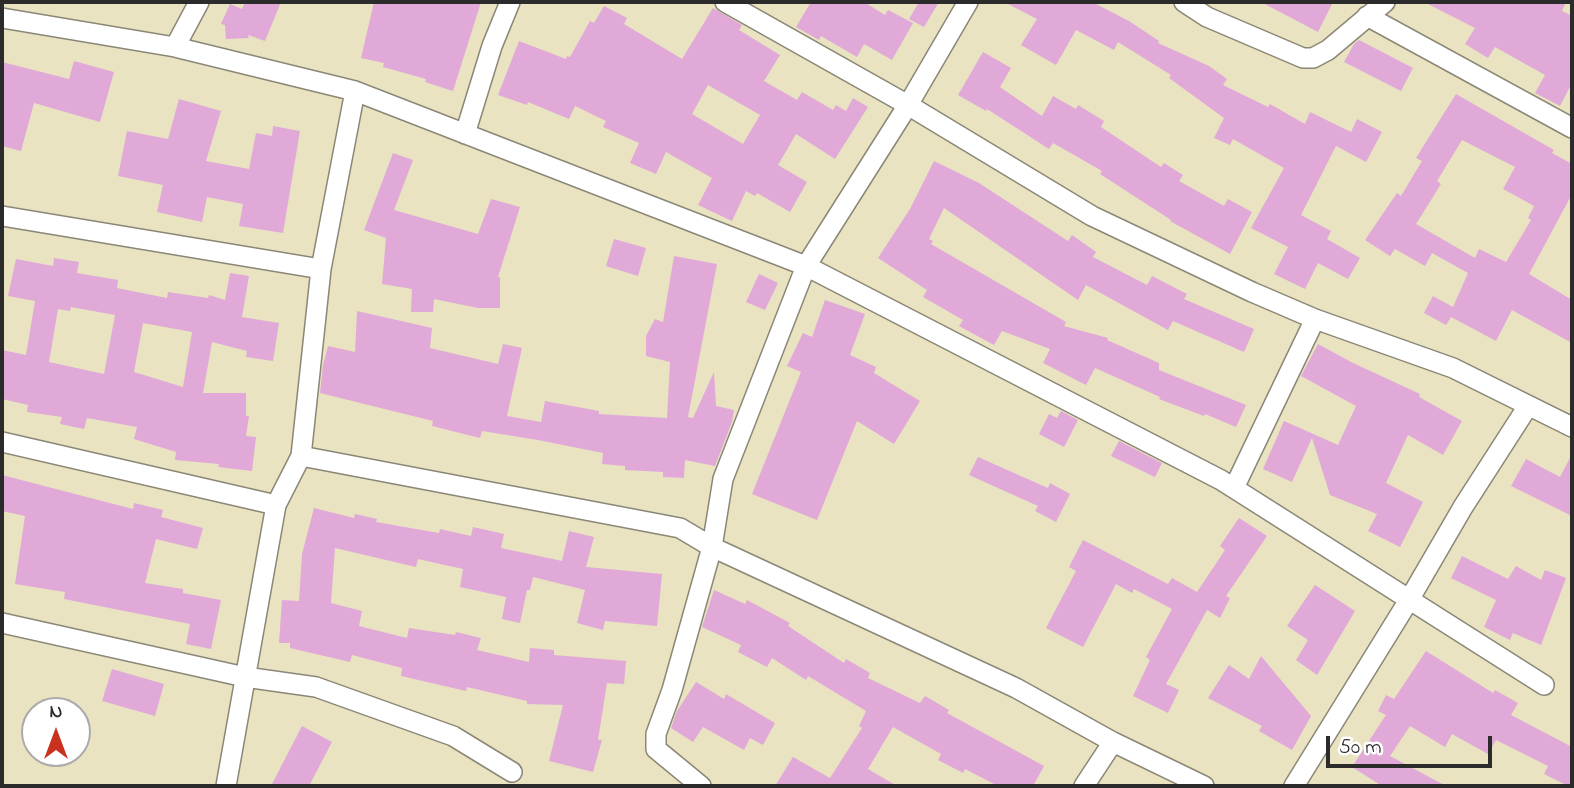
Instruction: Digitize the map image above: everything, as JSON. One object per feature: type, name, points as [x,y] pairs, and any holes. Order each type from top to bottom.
[{"type":"street","points":[[175,47],[199,2]]},
{"type":"street","points":[[464,134],[492,46],[510,2]]},
{"type":"street","points":[[724,2],[908,105],[1092,216],[1252,292],[1453,368],[1572,427]]},
{"type":"street","points":[[698,786],[656,749],[656,734],[672,690],[712,547],[723,478],[806,266],[908,105],[968,2]]},
{"type":"street","points":[[1184,2],[1206,17],[1303,58],[1313,58],[1328,50],[1385,2]]},
{"type":"street","points":[[1367,16],[1572,128]]},
{"type":"street","points":[[2,18],[175,47],[355,91],[806,266],[1234,488],[1544,685]]},
{"type":"street","points":[[226,786],[276,505],[302,456],[321,269],[355,91]]},
{"type":"street","points":[[2,216],[321,269]]},
{"type":"street","points":[[1234,488],[1315,318]]},
{"type":"street","points":[[1294,786],[1409,600],[1462,508],[1528,406]]},
{"type":"street","points":[[2,442],[276,505]]},
{"type":"street","points":[[302,456],[680,528],[712,547],[1016,688],[1113,742],[1204,786]]},
{"type":"street","points":[[2,623],[245,677],[316,687],[453,736],[512,772]]},
{"type":"street","points":[[1084,786],[1113,742]]},
{"type":"building","points":[[245,2],[281,2],[265,41],[248,35],[249,38],[226,39],[225,25],[221,24],[230,4],[242,9]]},
{"type":"building","points":[[374,2],[481,2],[453,91],[425,82],[426,79],[383,67],[384,63],[361,58]]},
{"type":"building","points":[[811,2],[864,2],[885,15],[888,10],[913,23],[892,60],[864,44],[857,57],[821,36],[819,40],[796,27]]},
{"type":"building","points":[[919,2],[939,2],[924,27],[909,19]]},
{"type":"building","points":[[1004,2],[1092,2],[1129,21],[1159,41],[1158,43],[1209,66],[1227,79],[1223,85],[1268,107],[1270,104],[1305,124],[1310,112],[1351,132],[1357,119],[1382,132],[1366,162],[1336,146],[1301,215],[1331,231],[1327,239],[1360,258],[1348,279],[1318,263],[1305,289],[1274,274],[1288,247],[1251,228],[1284,168],[1233,139],[1230,145],[1214,138],[1224,118],[1169,78],[1171,75],[1118,42],[1114,50],[1076,30],[1056,65],[1021,45],[1037,19]]},
{"type":"building","points":[[1261,2],[1333,2],[1318,32]]},
{"type":"building","points":[[1424,2],[1566,2],[1562,11],[1572,16],[1572,83],[1560,106],[1535,93],[1545,75],[1495,47],[1488,58],[1465,44],[1475,28]]},
{"type":"building","points":[[604,6],[627,18],[624,24],[682,59],[713,8],[742,25],[739,30],[780,55],[764,81],[797,100],[802,92],[833,110],[836,105],[846,111],[853,98],[868,107],[835,159],[796,134],[778,165],[807,182],[790,212],[757,193],[755,196],[746,191],[732,221],[698,205],[712,178],[666,152],[656,174],[630,163],[639,143],[603,127],[606,121],[575,106],[569,119],[528,102],[527,105],[498,95],[519,41],[566,59],[567,56],[570,57],[590,21],[594,23]],"holes":[[[708,85],[760,115],[743,144],[692,114]]]},
{"type":"building","points":[[1359,40],[1413,68],[1401,91],[1344,62]]},
{"type":"building","points":[[983,52],[1011,68],[1000,87],[1042,116],[1053,96],[1076,109],[1078,105],[1104,121],[1101,127],[1161,167],[1164,163],[1183,175],[1179,181],[1224,206],[1228,199],[1252,212],[1230,254],[1170,221],[1100,174],[1102,171],[1053,143],[1049,149],[987,109],[986,111],[958,95]]},
{"type":"building","points":[[74,61],[114,72],[100,122],[34,103],[21,151],[2,146],[2,62],[69,79]]},
{"type":"building","points":[[1456,94],[1554,150],[1552,153],[1572,164],[1572,194],[1529,274],[1572,300],[1572,343],[1512,310],[1496,341],[1451,317],[1446,325],[1424,313],[1433,296],[1453,307],[1468,273],[1432,253],[1425,266],[1395,249],[1390,256],[1365,240],[1397,193],[1401,196],[1422,161],[1416,158]],"holes":[[[1462,140],[1515,167],[1503,189],[1534,206],[1528,218],[1531,220],[1506,262],[1479,249],[1475,258],[1416,224],[1441,184],[1437,181]]]},
{"type":"building","points":[[179,99],[221,111],[206,161],[249,169],[256,133],[272,136],[273,126],[300,131],[283,233],[239,226],[243,204],[207,197],[202,222],[157,212],[163,185],[118,176],[127,131],[168,139]]},
{"type":"building","points":[[393,153],[413,160],[394,210],[478,234],[491,199],[520,207],[498,277],[500,308],[478,308],[434,299],[433,312],[411,312],[412,289],[382,284],[386,238],[364,230]]},
{"type":"building","points":[[934,161],[979,183],[1068,241],[1072,235],[1096,252],[1093,257],[1147,285],[1152,276],[1187,294],[1184,299],[1254,329],[1244,352],[1173,321],[1168,330],[1086,285],[1078,300],[944,208],[929,239],[933,241],[931,244],[1066,322],[1064,326],[1108,338],[1107,340],[1159,363],[1159,370],[1246,405],[1236,427],[1159,399],[1160,397],[1095,368],[1086,385],[1043,363],[1050,349],[1002,331],[994,345],[959,326],[963,320],[923,297],[927,290],[878,258],[910,209]]},
{"type":"building","points":[[614,239],[646,248],[638,276],[606,266]]},
{"type":"building","points":[[674,256],[717,264],[688,417],[693,418],[714,372],[716,406],[734,410],[715,466],[685,460],[684,478],[663,477],[663,472],[625,470],[625,466],[602,464],[603,453],[538,440],[482,431],[480,438],[432,426],[433,421],[320,393],[328,346],[355,352],[357,311],[432,328],[430,348],[498,364],[503,344],[522,348],[507,416],[541,422],[545,401],[599,411],[599,414],[667,418],[670,362],[646,356],[646,336],[655,319],[663,322]]},
{"type":"building","points":[[54,258],[79,262],[77,273],[118,280],[117,288],[167,298],[168,292],[208,298],[209,295],[225,300],[230,273],[249,276],[242,317],[279,323],[273,361],[246,357],[247,351],[212,342],[203,393],[246,393],[246,416],[249,416],[246,436],[256,437],[252,471],[218,467],[219,464],[175,460],[176,452],[134,439],[137,427],[87,418],[84,429],[60,424],[62,417],[27,412],[28,405],[2,399],[2,350],[26,355],[35,301],[8,296],[16,259],[53,266]],"holes":[[[71,307],[115,315],[104,374],[49,362],[58,309],[70,311]],[[143,323],[192,332],[183,387],[134,372]]]},
{"type":"building","points":[[759,274],[778,283],[765,310],[746,302]]},
{"type":"building","points":[[825,300],[865,314],[850,355],[876,367],[874,373],[920,401],[894,444],[857,421],[817,520],[752,494],[801,372],[787,366],[803,333],[812,337]]},
{"type":"building","points":[[1318,344],[1420,394],[1419,397],[1462,421],[1443,455],[1408,435],[1386,483],[1423,502],[1400,547],[1368,531],[1377,514],[1330,495],[1312,438],[1292,482],[1263,469],[1284,421],[1338,445],[1356,406],[1301,376]]},
{"type":"building","points":[[1061,411],[1078,420],[1064,447],[1039,434],[1049,414],[1057,418]]},
{"type":"building","points":[[1119,441],[1162,463],[1155,477],[1111,456]]},
{"type":"building","points":[[1572,454],[1572,516],[1511,486],[1526,459],[1560,477]]},
{"type":"building","points":[[978,457],[1048,488],[1050,483],[1070,494],[1056,522],[1035,511],[1038,506],[969,475]]},
{"type":"building","points":[[2,475],[133,509],[134,503],[163,510],[161,517],[203,528],[197,549],[156,539],[145,583],[183,589],[183,593],[221,600],[211,649],[186,644],[190,624],[64,599],[65,592],[15,584],[25,516],[2,511]]},
{"type":"building","points":[[314,508],[354,518],[355,514],[377,519],[376,522],[439,533],[440,529],[471,536],[473,527],[504,534],[501,548],[562,561],[569,531],[594,537],[586,567],[662,574],[657,626],[605,621],[603,630],[577,623],[585,590],[533,577],[530,590],[527,590],[520,623],[502,619],[506,597],[460,587],[463,569],[418,559],[416,567],[335,548],[331,603],[362,611],[359,626],[407,638],[409,628],[455,635],[456,632],[481,638],[477,650],[529,662],[530,648],[554,650],[554,655],[626,661],[624,684],[607,683],[598,740],[602,740],[593,772],[549,761],[563,705],[527,704],[527,701],[467,687],[466,691],[401,676],[402,668],[352,655],[350,662],[290,648],[290,643],[279,643],[282,600],[299,601],[302,554]]},
{"type":"building","points":[[1239,518],[1267,536],[1226,596],[1230,598],[1220,618],[1207,610],[1166,684],[1179,690],[1168,713],[1133,696],[1150,660],[1146,657],[1172,609],[1134,589],[1132,593],[1116,584],[1083,647],[1046,628],[1076,571],[1069,567],[1083,540],[1168,584],[1172,578],[1197,592],[1225,550],[1220,546]]},
{"type":"building","points":[[1462,556],[1508,579],[1516,566],[1541,580],[1545,570],[1566,578],[1541,645],[1513,633],[1510,640],[1484,627],[1496,600],[1451,578]]},
{"type":"building","points":[[1315,585],[1355,611],[1317,675],[1296,660],[1308,640],[1287,626]]},
{"type":"building","points":[[714,590],[745,604],[747,600],[790,623],[788,626],[844,663],[846,659],[870,673],[868,678],[920,703],[925,696],[949,710],[947,713],[1044,766],[1033,786],[998,786],[965,769],[963,773],[938,760],[941,754],[893,727],[868,769],[897,786],[775,786],[793,757],[830,778],[862,728],[859,726],[866,711],[808,676],[806,680],[772,658],[767,667],[738,652],[741,645],[702,627]]},
{"type":"building","points":[[1426,651],[1493,693],[1495,690],[1518,703],[1511,715],[1572,747],[1572,786],[1544,774],[1548,766],[1496,740],[1488,754],[1452,734],[1445,747],[1410,726],[1390,756],[1446,786],[1382,786],[1352,767],[1386,715],[1378,711],[1386,695],[1394,699]]},
{"type":"building","points":[[1261,656],[1311,716],[1292,750],[1259,731],[1262,726],[1208,698],[1229,665],[1249,679]]},
{"type":"building","points":[[112,669],[164,684],[155,716],[102,701]]},
{"type":"building","points":[[696,682],[724,699],[726,694],[775,723],[763,745],[750,738],[744,750],[703,727],[693,742],[671,728],[677,711]]},
{"type":"building","points":[[302,726],[332,742],[309,786],[271,786]]}]
